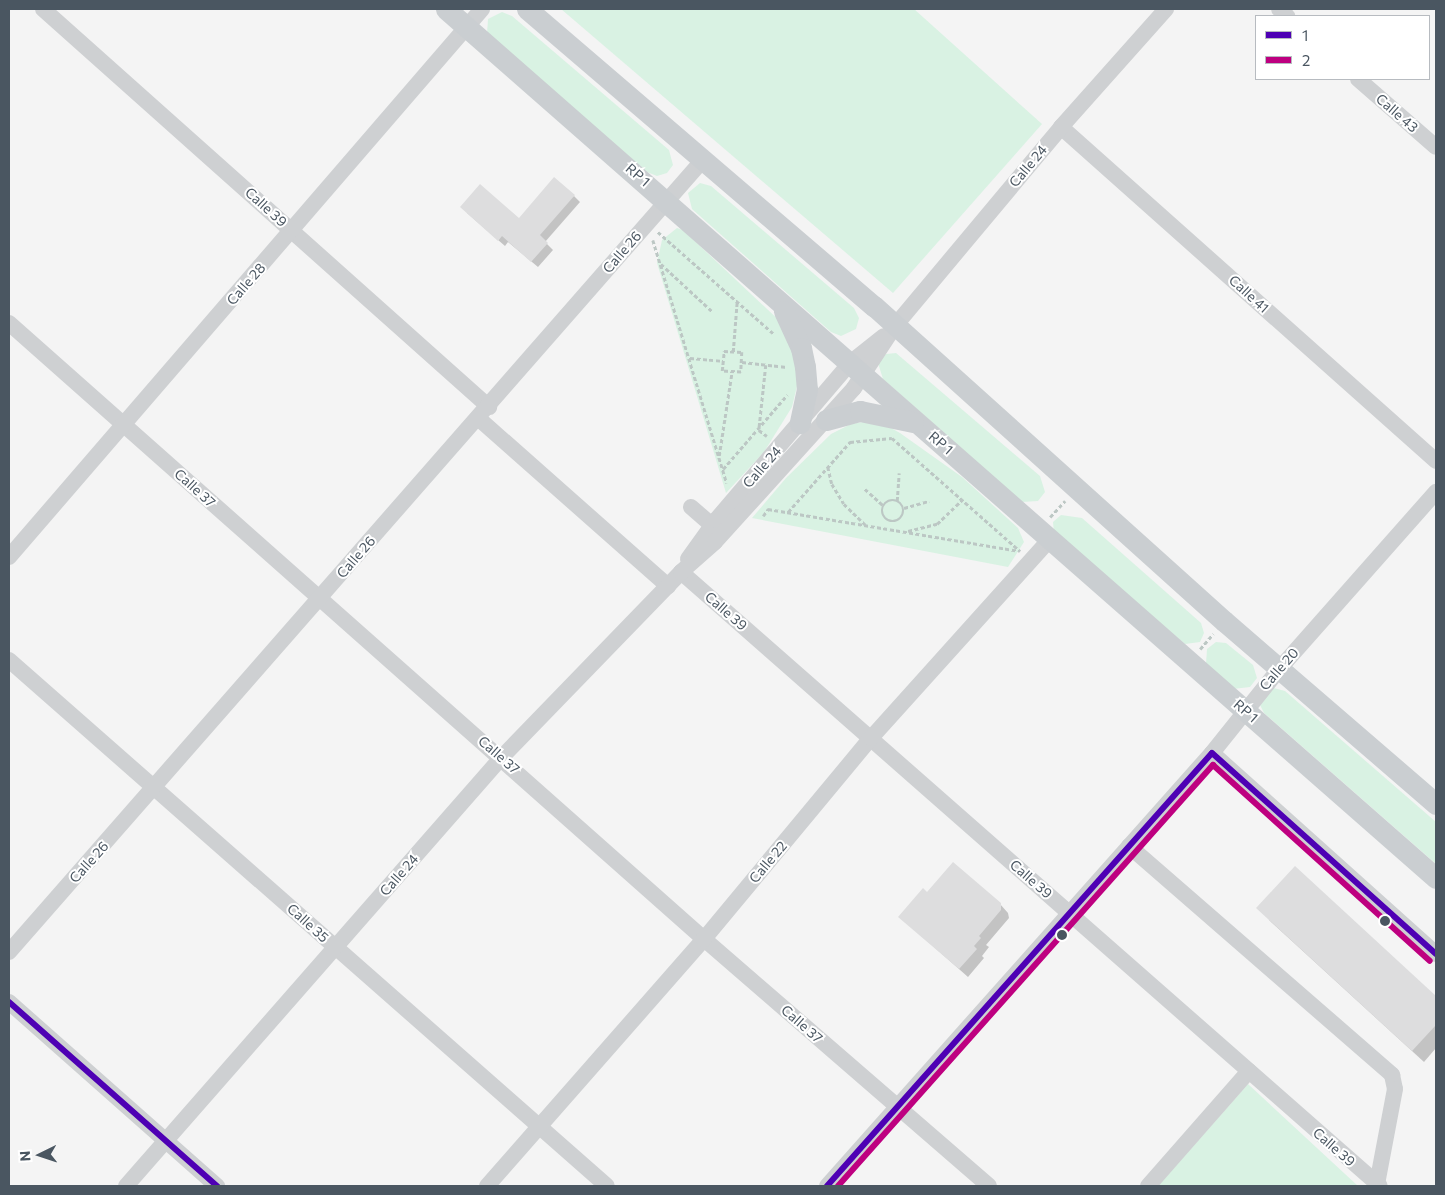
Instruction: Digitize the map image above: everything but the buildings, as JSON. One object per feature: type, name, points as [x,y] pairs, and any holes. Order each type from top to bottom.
[{"type":"main road","name":"RP 1","points":[[446,9],[667,200],[774,297],[1436,878]]},
{"type":"main road","points":[[527,9],[894,327],[1224,621],[1281,668],[1436,804]]},
{"type":"main road","points":[[774,297],[801,348],[808,390],[800,424]]},
{"type":"main road","points":[[826,420],[845,413],[872,412],[920,424]]},
{"type":"street","name":"Calle 39","points":[[43,9],[292,231],[668,586]]},
{"type":"street","name":"Calle 28","points":[[9,557],[482,9]]},
{"type":"street","name":"Calle 24","points":[[681,572],[712,525],[800,424],[857,369],[894,327],[1061,127],[1166,9]]},
{"type":"street","name":"Calle 43","points":[[1359,80],[1436,147]]},
{"type":"street","name":"Calle 41","points":[[1061,127],[1436,461]]},
{"type":"street","name":"Calle 26","points":[[9,952],[483,413],[702,160]]},
{"type":"street","name":"Calle 37","points":[[9,323],[704,939],[989,1186]]},
{"type":"street","name":"Calle 24","points":[[126,1186],[502,758],[681,572],[715,542],[826,420],[857,369]]},
{"type":"street","name":"Calle 20","points":[[827,1186],[1212,753],[1281,668],[1436,492]]},
{"type":"street","points":[[692,507],[712,525]]},
{"type":"street","name":"Calle 22","points":[[487,1186],[704,939],[1044,534]]},
{"type":"street","name":"Calle 39","points":[[681,572],[1378,1185]]},
{"type":"street","name":"Calle 35","points":[[9,660],[607,1186]]},
{"type":"street","points":[[1212,753],[1436,954]]},
{"type":"street","points":[[1129,846],[1392,1075],[1395,1089],[1378,1185]]},
{"type":"street","points":[[9,1002],[216,1186]]},
{"type":"street","points":[[1148,1186],[1249,1071]]},
{"type":"path","points":[[648,223],[728,488]]},
{"type":"path","points":[[648,223],[781,340]]},
{"type":"path","points":[[660,262],[713,312]]},
{"type":"path","points":[[733,352],[737,301]]},
{"type":"path","points":[[724,351],[742,352],[741,372],[722,370],[723,361],[724,351]]},
{"type":"path","points":[[689,358],[723,361]]},
{"type":"path","points":[[742,362],[791,367],[790,360]]},
{"type":"path","points":[[759,430],[766,365]]},
{"type":"path","points":[[719,457],[732,371]]},
{"type":"path","points":[[723,469],[759,430],[788,394]]},
{"type":"path","points":[[788,512],[850,442],[892,438],[1025,556]]},
{"type":"path","points":[[828,467],[832,484],[844,504],[868,526]]},
{"type":"path","points":[[896,501],[899,473]]},
{"type":"path","points":[[865,489],[884,506],[884,516],[892,522],[902,518],[904,508]]},
{"type":"path","points":[[1044,534],[1077,489]]},
{"type":"path","points":[[899,531],[926,529],[937,524],[962,500]]},
{"type":"path","points":[[884,506],[896,501]]},
{"type":"path","points":[[896,501],[904,508]]},
{"type":"path","points":[[904,508],[929,501]]},
{"type":"path","points":[[763,516],[768,509],[788,512],[899,531],[1025,556]]},
{"type":"path","points":[[1189,662],[1224,621]]},
{"type":"green space","points":[[561,9],[914,9],[1042,124],[893,293]]},
{"type":"green space","points":[[502,12],[512,16],[669,150],[673,165],[667,173],[657,176],[647,172],[487,34],[488,19]]},
{"type":"green space","points":[[700,183],[711,186],[854,308],[859,318],[856,329],[841,336],[831,332],[692,209],[688,193]]},
{"type":"green space","points":[[677,228],[683,230],[783,324],[790,337],[798,382],[792,407],[764,452],[726,493],[657,263],[662,240]]},
{"type":"green space","points":[[896,353],[1040,476],[1045,492],[1038,501],[1022,502],[883,379],[878,363],[886,354]]},
{"type":"green space","points":[[863,422],[891,428],[900,433],[962,477],[1018,528],[1024,542],[1008,567],[752,518],[786,478],[831,434],[851,424]]},
{"type":"green space","points":[[1061,515],[1082,518],[1201,623],[1204,633],[1200,642],[1185,644],[1054,533],[1053,522]]},
{"type":"green space","points":[[1216,642],[1226,643],[1253,665],[1257,678],[1250,687],[1233,689],[1206,664],[1207,649]]},
{"type":"green space","points":[[1270,687],[1285,691],[1436,822],[1436,864],[1264,713],[1259,703]]},
{"type":"green space","points":[[1248,1084],[1358,1186],[1158,1186]]},
{"type":"transit line","name":"1","points":[[827,1186],[1212,753],[1436,954]]},
{"type":"transit line","name":"2","points":[[838,1186],[1213,765],[1430,961]]},
{"type":"transit line","name":"1","points":[[9,1002],[217,1186]]}]
